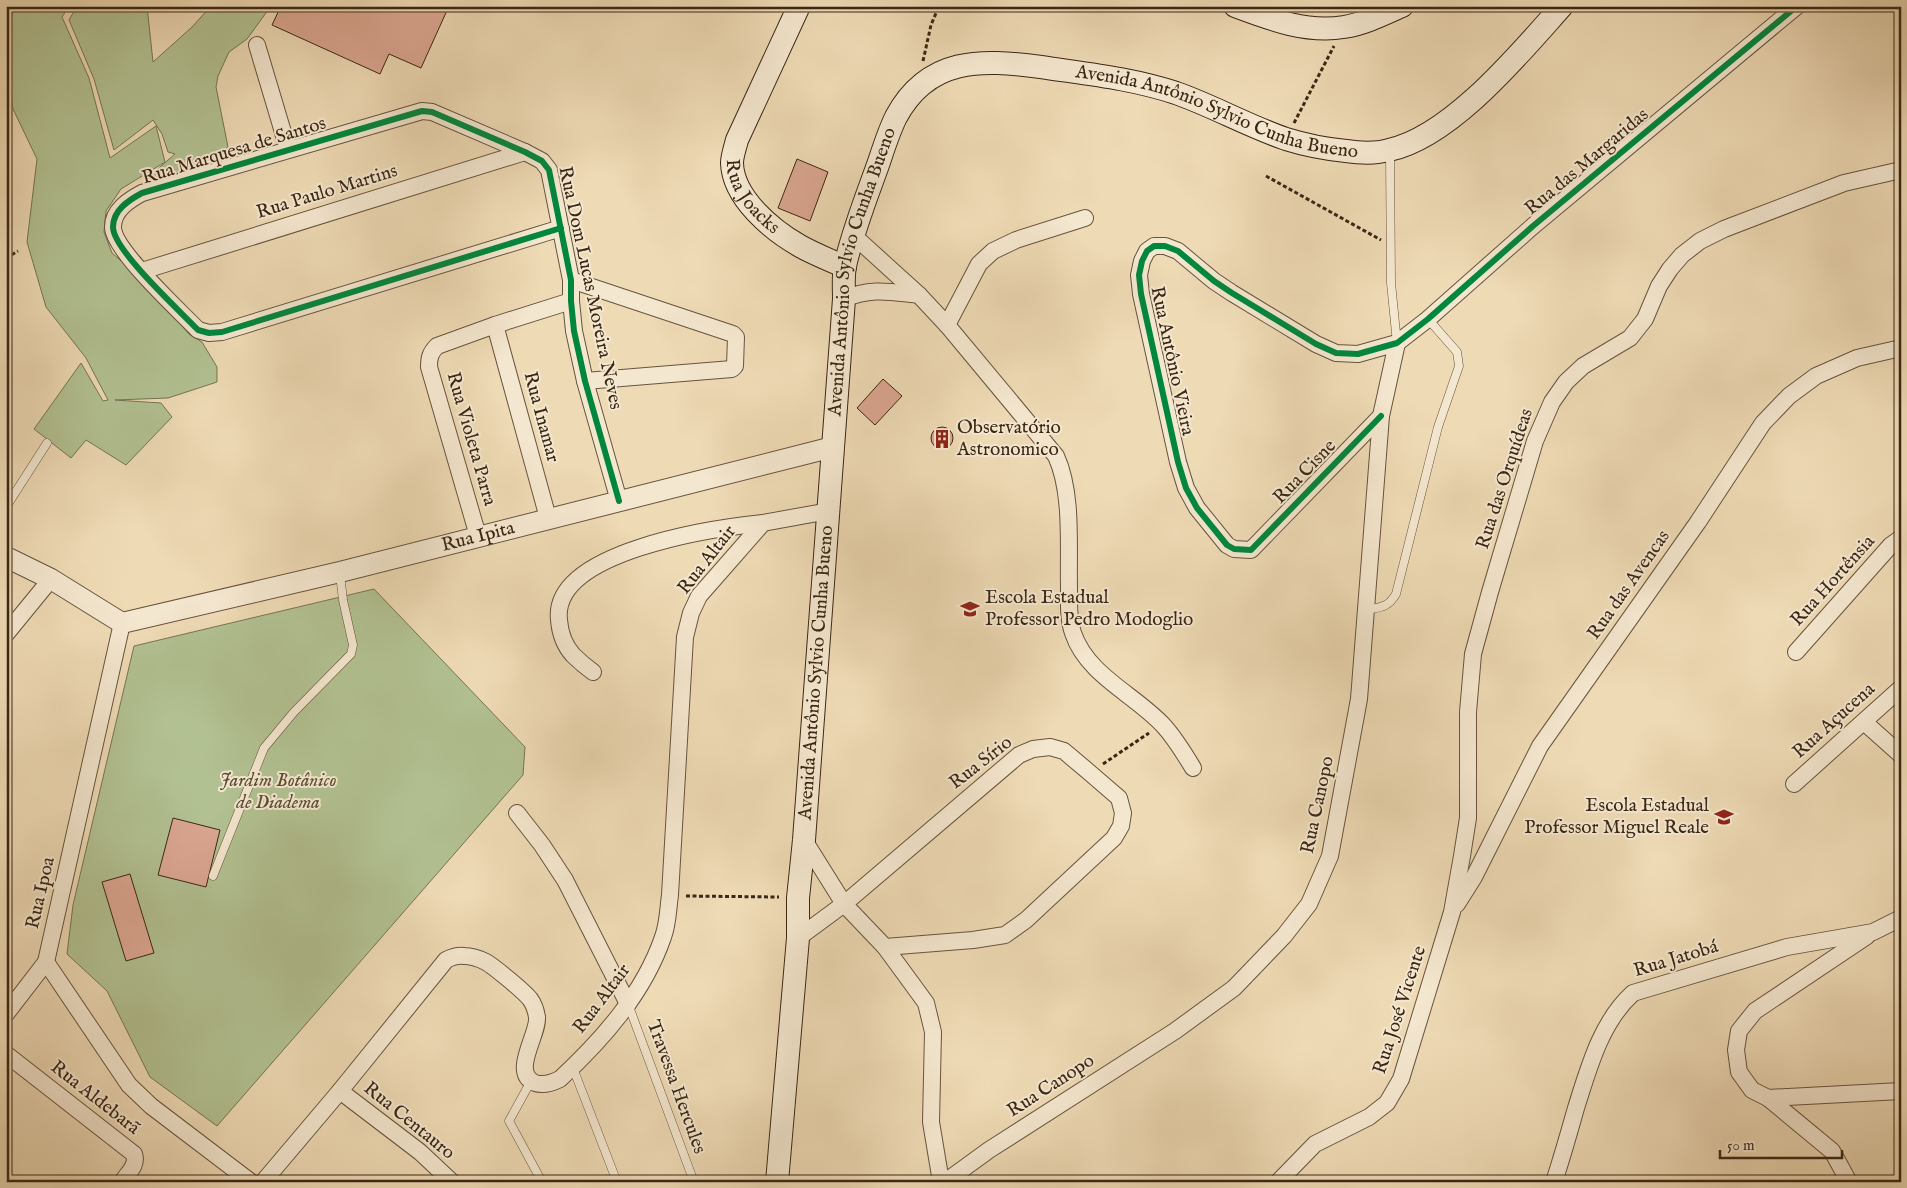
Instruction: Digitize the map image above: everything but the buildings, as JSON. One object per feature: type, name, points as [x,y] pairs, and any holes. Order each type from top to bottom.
[{"type":"main road","name":"Rua Joacks","points":[[799,6],[737,140],[732,162],[735,177],[743,196],[772,227],[800,246],[845,267]]},
{"type":"main road","points":[[1235,6],[1287,24],[1316,28],[1344,27],[1376,18],[1402,6]]},
{"type":"main road","name":"Avenida Antônio Sylvio Cunha Bueno","points":[[777,1182],[798,938],[798,898],[834,447],[845,267],[895,118],[909,97],[927,78],[952,67],[978,62],[1016,64],[1130,80],[1177,94],[1286,139],[1336,150],[1363,153],[1390,150],[1416,140],[1448,121],[1502,73],[1562,6]]},
{"type":"street","name":"Rua das Margaridas","points":[[1397,343],[1428,319],[1533,226],[1797,6]]},
{"type":"street","points":[[257,46],[288,150]]},
{"type":"street","name":"Rua Marquesa de Santos","points":[[524,152],[432,112],[422,111],[142,193],[126,202],[117,213],[112,225],[114,236],[119,246],[142,272],[198,330],[215,333],[561,228]]},
{"type":"street","name":"Rua Dom Lucas Moreira Neves","points":[[524,152],[542,161],[549,170],[571,280],[574,331],[585,381],[619,500]]},
{"type":"street","name":"Rua Paulo Martins","points":[[142,272],[524,152]]},
{"type":"street","name":"Rua das Orquídeas","points":[[1452,912],[1468,818],[1468,712],[1473,654],[1535,441],[1552,402],[1566,382],[1583,366],[1630,338],[1645,319],[1659,286],[1670,269],[1682,255],[1700,241],[1844,183],[1901,170]]},
{"type":"street","points":[[947,325],[979,264],[993,251],[1016,240],[1085,218]]},
{"type":"street","points":[[854,236],[919,295],[947,325],[1056,456],[1063,471],[1066,492],[1069,610],[1073,632],[1083,654],[1099,671],[1162,724],[1178,742],[1193,768]]},
{"type":"street","name":"Rua Antônio Vieira","points":[[1251,550],[1234,549],[1227,545],[1197,508],[1186,488],[1178,462],[1140,294],[1139,275],[1142,261],[1147,251],[1154,246],[1165,246],[1178,251],[1232,294],[1316,344],[1336,353],[1358,354],[1397,343]]},
{"type":"street","points":[[571,280],[733,334],[736,338],[736,366],[732,368],[585,381]]},
{"type":"street","points":[[844,299],[858,293],[877,290],[919,295]]},
{"type":"street","name":"Rua Violeta Parra","points":[[478,536],[429,368],[429,359],[437,346],[571,301]]},
{"type":"street","name":"Rua Inamar","points":[[495,325],[548,518]]},
{"type":"street","name":"Rua Canopo","points":[[945,1182],[989,1150],[1175,1031],[1234,988],[1284,936],[1309,904],[1330,856],[1360,699],[1381,416],[1397,343]]},
{"type":"street","name":"Rua das Avencas","points":[[1452,912],[1474,877],[1540,746],[1698,522],[1763,423],[1789,396],[1816,376],[1857,358],[1901,348]]},
{"type":"street","name":"Rua Cisne","points":[[1251,550],[1381,416]]},
{"type":"street","name":"Rua Ipita","points":[[122,623],[340,572],[834,447]]},
{"type":"street","name":"Rua Altair","points":[[530,1081],[540,1085],[551,1084],[573,1068],[628,1004],[652,966],[664,935],[670,896],[685,636],[691,613],[699,596],[763,523],[828,511]]},
{"type":"street","points":[[593,672],[573,655],[565,643],[560,629],[558,614],[561,599],[572,584],[591,568],[616,555],[690,534],[726,527],[763,523]]},
{"type":"street","name":"Rua Hortênsia","points":[[1796,652],[1891,545],[1901,538]]},
{"type":"street","points":[[6,557],[51,579],[122,623]]},
{"type":"street","points":[[6,634],[51,579]]},
{"type":"street","name":"Rua Ipoa","points":[[46,962],[122,623]]},
{"type":"street","name":"Rua Açucena","points":[[1794,784],[1901,688]]},
{"type":"street","points":[[1864,722],[1901,755]]},
{"type":"street","name":"Rua Sírio","points":[[798,938],[844,904],[1019,756],[1034,749],[1050,747],[1064,751],[1119,798],[1123,813],[1121,826],[1114,838],[1026,920],[1005,935],[973,940],[885,948]]},
{"type":"street","points":[[517,813],[542,845],[565,880],[628,1004]]},
{"type":"street","points":[[804,840],[844,904],[885,948],[926,1003],[933,1032],[931,1122],[941,1182]]},
{"type":"street","name":"Rua José Vicente","points":[[1278,1182],[1315,1144],[1369,1117],[1387,1103],[1401,1079],[1452,912]]},
{"type":"street","name":"Rua Jatobá","points":[[1554,1182],[1588,1068],[1615,1012],[1633,993],[1787,947],[1874,932],[1901,918]]},
{"type":"street","points":[[1849,1182],[1832,1150],[1768,1098],[1752,1090],[1739,1072],[1736,1050],[1739,1031],[1755,1011],[1874,932]]},
{"type":"street","points":[[263,1182],[340,1091],[446,960],[455,956],[466,956],[487,963],[531,999],[538,1025],[526,1054],[526,1074],[530,1081]]},
{"type":"street","points":[[6,1014],[46,962],[129,1085],[151,1106],[251,1182]]},
{"type":"street","name":"Rua Aldebarã","points":[[6,1054],[134,1154],[134,1165],[122,1182]]},
{"type":"street","name":"Rua Centauro","points":[[340,1091],[420,1152],[452,1182]]},
{"type":"street","points":[[1768,1098],[1901,1091]]},
{"type":"lane","points":[[1390,150],[1391,283],[1397,343]]},
{"type":"lane","points":[[1366,610],[1385,606],[1391,602],[1396,594],[1438,427],[1459,366],[1457,352],[1428,319]]},
{"type":"lane","points":[[6,508],[47,443]]},
{"type":"lane","points":[[213,876],[264,748],[294,712],[351,654],[353,645],[340,572]]},
{"type":"lane","name":"Travessa Hercules","points":[[628,1004],[694,1182]]},
{"type":"lane","points":[[573,1068],[617,1182]]},
{"type":"lane","points":[[530,1081],[510,1121],[542,1182]]},
{"type":"path","points":[[927,78],[923,62],[931,25],[939,6]]},
{"type":"path","points":[[1286,139],[1344,27]]},
{"type":"path","points":[[1266,176],[1390,245]]},
{"type":"path","points":[[6,258],[18,252]]},
{"type":"path","points":[[1090,773],[1162,724]]},
{"type":"path","points":[[670,896],[798,898]]},
{"type":"green space","points":[[6,6],[69,6],[62,17],[89,78],[110,158],[156,126],[165,162],[121,189],[106,211],[104,232],[112,253],[140,277],[189,334],[202,342],[217,367],[217,382],[168,398],[115,400],[161,403],[172,417],[126,465],[86,440],[71,458],[34,429],[81,363],[103,401],[108,400],[86,358],[46,307],[27,242],[37,159],[13,109],[6,61]]},
{"type":"green space","points":[[77,6],[147,6],[153,62],[192,27],[211,6],[271,6],[247,39],[229,52],[218,76],[216,87],[228,147],[198,166],[172,175],[144,181],[175,154],[168,152],[162,134],[153,120],[114,150],[94,79],[69,20]]},
{"type":"green space","name":"Jardim Botânico de Diadema","points":[[374,589],[525,747],[523,775],[217,1126],[150,1077],[107,991],[67,954],[73,905],[134,646]]},
{"type":"cycle path","points":[[1381,416],[1251,550],[1234,549],[1227,545],[1197,508],[1186,488],[1178,462],[1141,294],[1139,275],[1142,261],[1147,251],[1154,246],[1165,246],[1178,251],[1214,281],[1232,293],[1316,344],[1336,353],[1358,354],[1397,343],[1428,319],[1533,226],[1797,6]]},
{"type":"cycle path","points":[[561,228],[222,332],[209,333],[198,330],[135,265],[116,237],[113,227],[116,216],[123,206],[142,193],[422,111],[432,112],[542,161],[549,170],[571,280],[574,331],[585,381],[619,501]]},
{"type":"place","name":"Observatório Astronomico","points":[[942,439]]},
{"type":"place","name":"Escola Estadual Professor Pedro Modoglio","points":[[970,609]]},
{"type":"place","name":"Escola Estadual Professor Miguel Reale","points":[[1724,817]]}]
